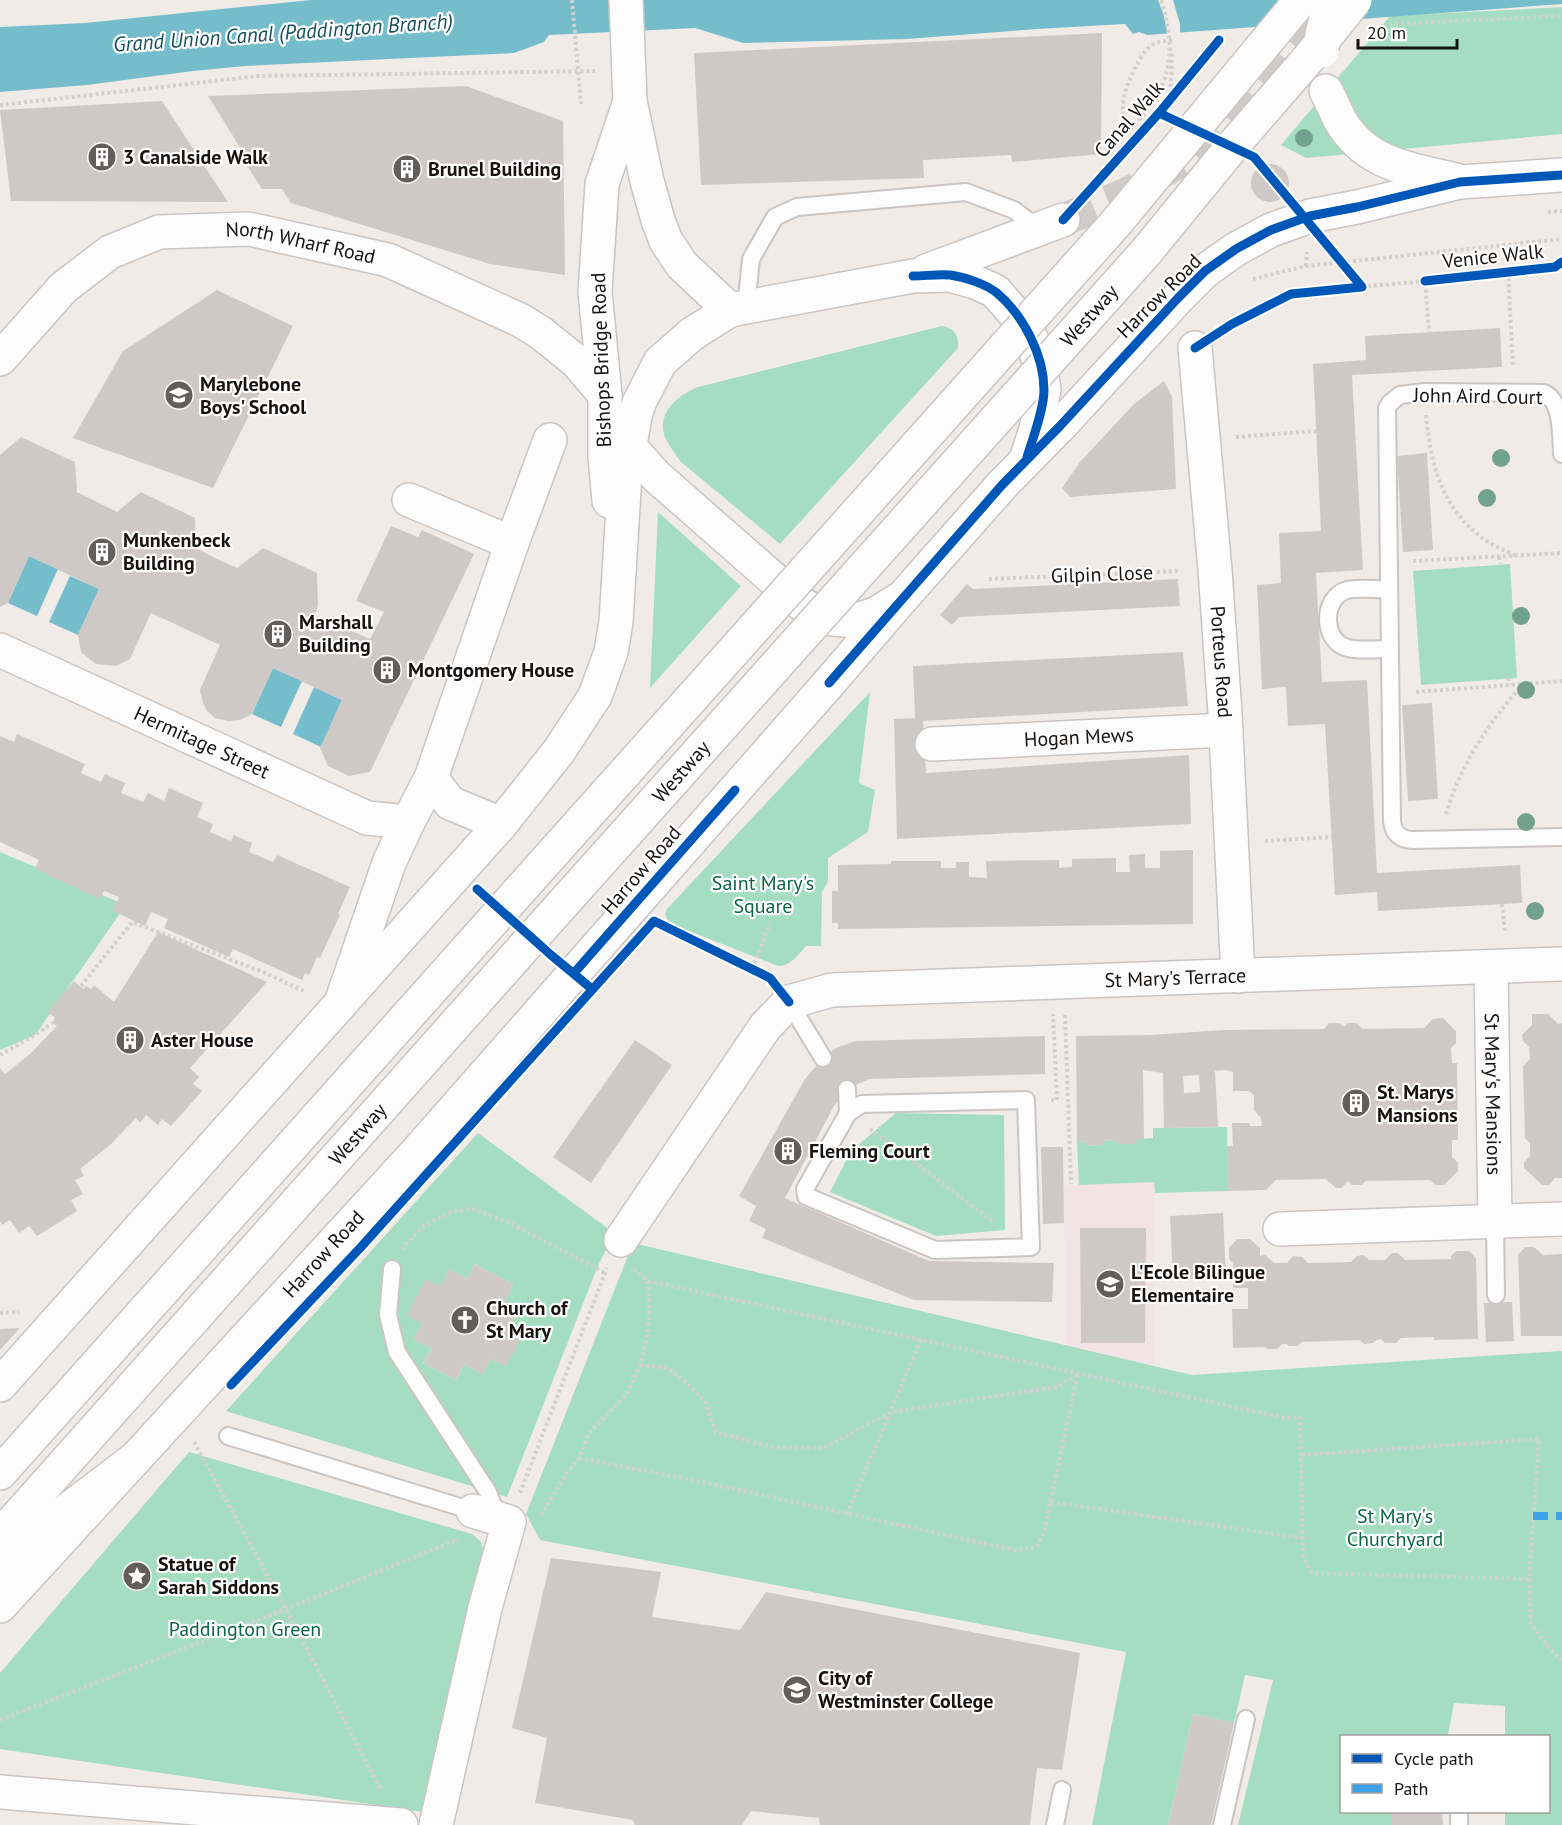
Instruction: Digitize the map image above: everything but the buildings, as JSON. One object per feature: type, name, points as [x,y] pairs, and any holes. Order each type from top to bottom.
[{"type":"main road","points":[[626,0],[630,85],[648,181],[658,220],[666,241],[682,265],[738,308]]},
{"type":"main road","name":"Westway","points":[[0,1473],[1115,224],[1301,0]]},
{"type":"main road","points":[[1322,56],[1322,34],[1331,0]]},
{"type":"main road","name":"Westway","points":[[0,1536],[1146,252],[1355,0]]},
{"type":"main road","name":"Bishops Bridge Road","points":[[617,587],[604,457],[605,395],[595,292],[602,184],[630,85]]},
{"type":"main road","name":"Harrow Road","points":[[1326,90],[1341,120],[1356,140],[1373,155],[1393,165],[1460,182]]},
{"type":"main road","name":"Harrow Road","points":[[0,1606],[416,1153],[903,597],[1026,460],[1205,271],[1236,249],[1271,230],[1310,216],[1460,182],[1562,175]]},
{"type":"main road","points":[[913,276],[1051,224]]},
{"type":"main road","name":"North Wharf Road","points":[[0,359],[63,288],[110,252],[159,232],[249,229],[388,260],[520,320],[542,333],[577,362],[605,395]]},
{"type":"main road","points":[[0,1385],[67,1309],[327,999],[501,824],[559,751],[595,696],[611,652],[616,622],[625,474],[630,443],[639,403],[660,362],[692,334],[738,308],[913,276],[950,275],[995,291],[1017,316],[1031,338],[1040,364],[1044,390],[1036,429],[1026,460]]},
{"type":"main road","name":"Porteus Road","points":[[1195,348],[1215,570],[1226,729],[1238,976]]},
{"type":"main road","points":[[605,395],[630,443],[656,476],[802,604],[825,618],[853,621],[876,614],[903,597]]},
{"type":"main road","points":[[327,999],[430,778],[550,440]]},
{"type":"main road","points":[[409,500],[512,543]]},
{"type":"main road","name":"Hermitage Street","points":[[0,650],[367,818],[408,822]]},
{"type":"main road","name":"Hogan Mews","points":[[932,744],[1226,729]]},
{"type":"main road","points":[[430,778],[450,803],[501,824]]},
{"type":"main road","name":"St Mary's Terrace","points":[[789,1002],[832,990],[1562,964]]},
{"type":"main road","name":"St Mary's Mansions","points":[[1491,968],[1495,1221]]},
{"type":"main road","points":[[616,1248],[765,1027],[789,1002]]},
{"type":"main road","points":[[1280,1229],[1562,1219]]},
{"type":"main road","points":[[0,1399],[67,1309]]},
{"type":"main road","points":[[0,1571],[40,1531],[136,1458]]},
{"type":"main road","points":[[436,1825],[485,1608],[509,1522],[496,1511]]},
{"type":"main road","points":[[0,1792],[393,1812]]},
{"type":"lane","points":[[738,308],[751,259],[760,242],[775,217],[797,207],[966,192],[1051,224]]},
{"type":"lane","name":"John Aird Court","points":[[1562,454],[1560,410],[1555,399],[1544,393],[1424,392],[1400,395],[1387,408],[1393,826],[1398,836],[1407,840],[1562,837]]},
{"type":"lane","points":[[1389,590],[1347,590],[1331,604],[1328,625],[1338,643],[1348,648],[1390,649]]},
{"type":"lane","points":[[789,1002],[823,1058]]},
{"type":"lane","points":[[847,1089],[848,1113]]},
{"type":"lane","points":[[1026,1100],[1031,1247],[935,1250],[806,1196],[805,1189],[848,1113],[862,1104],[1026,1100]]},
{"type":"lane","points":[[1495,1221],[1496,1295]]},
{"type":"lane","points":[[392,1269],[388,1315],[397,1352],[488,1492],[496,1511]]},
{"type":"lane","points":[[228,1436],[496,1511]]},
{"type":"lane","points":[[1221,1825],[1246,1719]]},
{"type":"lane","points":[[1055,1825],[1062,1790]]},
{"type":"path","points":[[572,0],[581,104]]},
{"type":"path","points":[[1161,0],[1173,54],[1168,103]]},
{"type":"path","points":[[1389,24],[1562,16]]},
{"type":"path","points":[[1171,44],[1165,81],[1142,118],[1126,134],[1122,119],[1124,100],[1129,80],[1144,52],[1153,44],[1171,44],[1184,40]]},
{"type":"path","points":[[0,105],[259,76],[630,85]]},
{"type":"path","points":[[1260,278],[1306,266],[1562,239]]},
{"type":"path","points":[[1333,252],[1348,270]]},
{"type":"path","points":[[1508,272],[1514,393]]},
{"type":"path","points":[[1355,278],[1362,287]]},
{"type":"path","points":[[1425,280],[1429,332]]},
{"type":"path","points":[[1424,392],[1429,446],[1438,482],[1457,514],[1484,540],[1517,556]]},
{"type":"path","points":[[1203,440],[1316,431]]},
{"type":"path","points":[[1389,562],[1562,553]]},
{"type":"path","points":[[1499,557],[1500,564]]},
{"type":"path","points":[[1508,678],[1509,685]]},
{"type":"path","points":[[1391,693],[1562,681]]},
{"type":"path","points":[[1439,840],[1452,794],[1465,764],[1501,708],[1524,684]]},
{"type":"path","points":[[1231,842],[1332,837]]},
{"type":"path","points":[[81,987],[132,922],[327,999]]},
{"type":"path","points":[[752,969],[770,923]]},
{"type":"path","points":[[742,965],[770,978],[789,1002]]},
{"type":"path","points":[[1026,1100],[1057,1100],[1058,982]]},
{"type":"path","points":[[1058,982],[1071,1184]]},
{"type":"path","points":[[0,1055],[52,1023]]},
{"type":"path","points":[[848,1113],[1031,1247]]},
{"type":"path","points":[[392,1269],[406,1244],[424,1226],[451,1212],[473,1209],[508,1222],[605,1273]]},
{"type":"path","points":[[0,1720],[286,1610],[472,1534],[496,1511],[616,1248]]},
{"type":"path","points":[[616,1248],[625,1262],[648,1281],[1285,1418],[1300,1417],[1303,1556],[1312,1573],[1529,1579]]},
{"type":"path","points":[[539,1518],[579,1458],[589,1433],[627,1394],[640,1365],[648,1333],[648,1281]]},
{"type":"path","points":[[847,1514],[921,1340]]},
{"type":"path","points":[[640,1365],[668,1368],[688,1384],[706,1403],[715,1432],[772,1446],[824,1448],[891,1412],[1057,1387],[1078,1373]]},
{"type":"path","points":[[579,1458],[702,1482],[1015,1550],[1037,1547],[1044,1532],[1078,1373]]},
{"type":"path","points":[[190,1434],[393,1812]]},
{"type":"path","points":[[1302,1455],[1539,1439],[1529,1579],[1531,1623],[1547,1646],[1562,1661]]},
{"type":"path","points":[[1050,1502],[1302,1538]]},
{"type":"shaded area","name":"L'Ecole Bilingue Elementaire","points":[[1154,1182],[1154,1366],[1066,1345],[1064,1185]]},
{"type":"green space","points":[[1562,7],[1562,134],[1306,158],[1281,145],[1390,16]]},
{"type":"green space","points":[[942,326],[950,328],[955,333],[958,348],[780,544],[681,462],[665,437],[664,420],[669,408],[685,393],[698,387]]},
{"type":"green space","points":[[658,512],[741,586],[650,688]]},
{"type":"green space","points":[[1510,564],[1517,678],[1421,685],[1413,571]]},
{"type":"green space","name":"Saint Mary's Square","points":[[870,692],[859,783],[875,790],[868,832],[828,858],[828,882],[822,892],[821,946],[806,946],[790,962],[778,966],[669,923],[665,914],[667,909]]},
{"type":"green space","points":[[0,852],[126,905],[35,1035],[0,1050]]},
{"type":"green space","points":[[896,1113],[1004,1115],[1005,1230],[936,1236],[830,1192],[851,1151]]},
{"type":"green space","points":[[1227,1127],[1228,1191],[1155,1193],[1154,1182],[1079,1185],[1077,1142],[1084,1141],[1088,1146],[1116,1140],[1119,1144],[1134,1144],[1138,1139],[1153,1138],[1153,1128]]},
{"type":"green space","points":[[478,1133],[614,1233],[597,1268],[507,1497],[226,1411]],"holes":[[[475,1264],[513,1284],[505,1301],[520,1309],[512,1325],[524,1331],[506,1366],[491,1359],[483,1374],[464,1364],[456,1380],[423,1363],[432,1349],[413,1339],[449,1269],[468,1279]]]},
{"type":"green space","name":"St Mary's Churchyard","points":[[633,1243],[1192,1375],[1562,1351],[1562,1825],[1505,1825],[1505,1813],[1550,1813],[1550,1735],[1505,1735],[1505,1706],[1454,1703],[1448,1735],[1340,1735],[1340,1813],[1392,1813],[1392,1825],[1238,1825],[1273,1680],[1245,1675],[1234,1723],[1193,1714],[1168,1825],[1092,1825],[1126,1652],[540,1540],[526,1514]]},
{"type":"green space","name":"Paddington Green","points":[[189,1452],[472,1534],[481,1542],[485,1557],[423,1812],[0,1749],[0,1673]]},
{"type":"water","name":"Grand Union Canal (Paddington Branch)","points":[[311,0],[1562,0],[1562,4],[1147,35],[1139,32],[1133,34],[1125,24],[907,39],[743,43],[695,28],[549,35],[544,42],[514,53],[245,66],[87,85],[0,92],[0,27],[85,23]]},
{"type":"water","points":[[29,556],[58,569],[37,616],[8,603]]},
{"type":"water","points":[[70,576],[99,589],[78,635],[49,622]]},
{"type":"water","points":[[273,668],[302,681],[281,727],[252,714]]},
{"type":"water","points":[[314,687],[342,700],[321,747],[293,734]]},
{"type":"pier","points":[[1158,0],[1173,0],[1180,24],[1180,35],[1168,36]]},
{"type":"tunnel","points":[[1063,220],[1127,194],[1186,157],[1235,110],[1326,0]]},
{"type":"marked path","points":[[1533,1516],[1562,1516]]},
{"type":"cycle path","name":"Canal Walk","points":[[1063,220],[1159,113],[1219,40]]},
{"type":"cycle path","name":"Canal Walk","points":[[1159,113],[1254,157],[1362,287]]},
{"type":"cycle path","points":[[829,683],[1002,485],[1178,298],[1205,271],[1236,249],[1271,230],[1310,216],[1460,182],[1562,175]]},
{"type":"cycle path","name":"Venice Walk","points":[[1425,281],[1555,267],[1562,262]]},
{"type":"cycle path","points":[[913,276],[950,275],[981,284],[997,293],[1023,324],[1036,350],[1044,390],[1040,415],[1027,457]]},
{"type":"cycle path","points":[[1195,348],[1232,324],[1291,294],[1362,287]]},
{"type":"cycle path","points":[[574,973],[735,790]]},
{"type":"cycle path","points":[[477,889],[592,989]]},
{"type":"cycle path","points":[[231,1385],[361,1247],[654,921],[770,978],[789,1002]]},
{"type":"place","name":"3 Canalside Walk","points":[[102,157]]},
{"type":"place","name":"Brunel Building","points":[[407,169]]},
{"type":"place","name":"Marylebone Boys' School","points":[[179,395]]},
{"type":"place","name":"Munkenbeck Building","points":[[102,552]]},
{"type":"place","name":"Marshall Building","points":[[278,634]]},
{"type":"place","name":"Montgomery House","points":[[387,670]]},
{"type":"place","name":"Aster House","points":[[130,1040]]},
{"type":"place","name":"St. Marys Mansions","points":[[1356,1103]]},
{"type":"place","name":"Fleming Court","points":[[788,1151]]},
{"type":"place","name":"L'Ecole Bilingue Elementaire","points":[[1110,1284]]},
{"type":"place","name":"Church of St Mary","points":[[465,1320]]},
{"type":"place","name":"Statue of Sarah Siddons","points":[[137,1576]]},
{"type":"place","name":"City of Westminster College","points":[[797,1690]]}]
